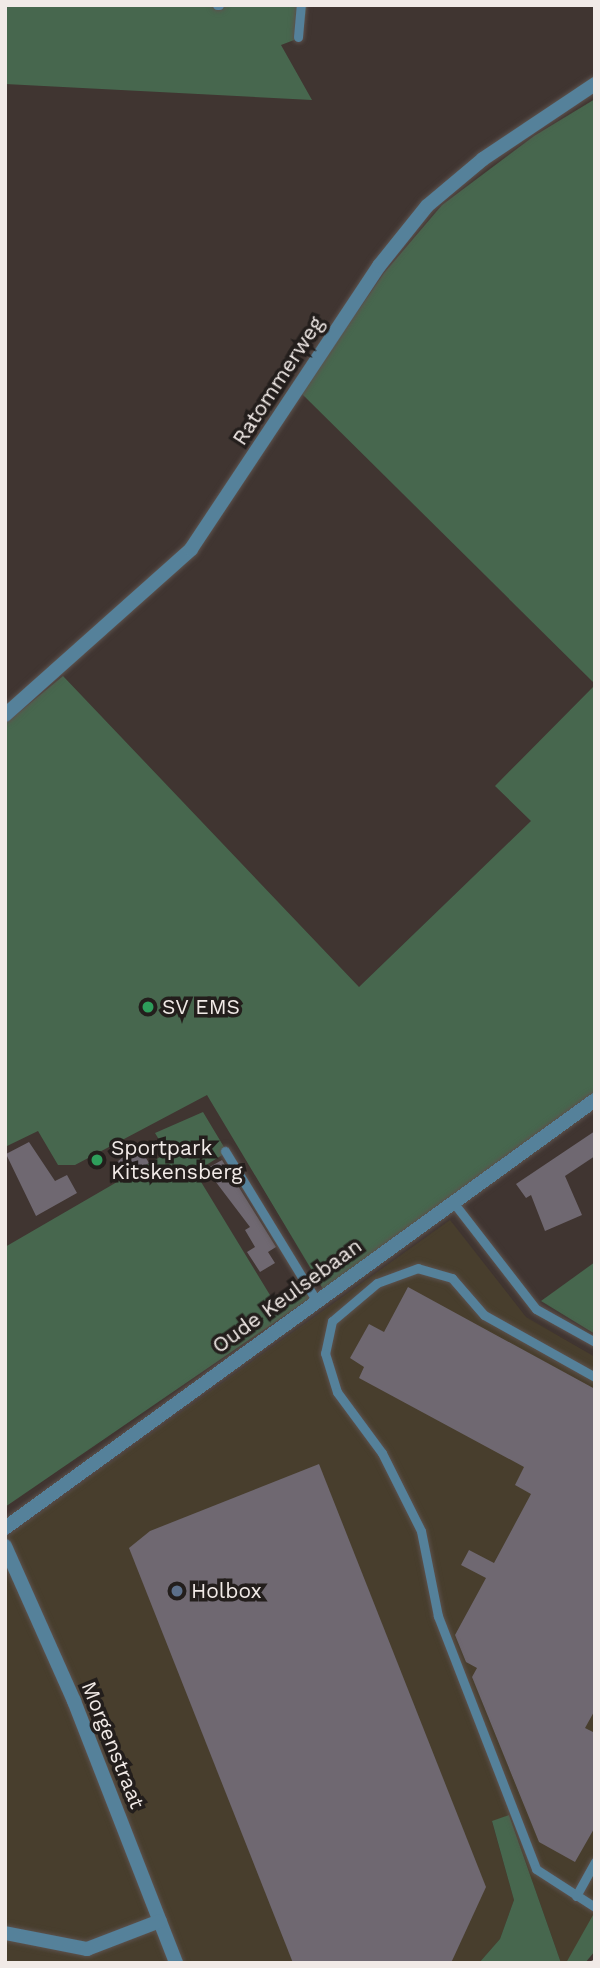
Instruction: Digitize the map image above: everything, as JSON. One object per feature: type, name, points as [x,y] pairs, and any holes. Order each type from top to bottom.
[{"type":"street","name":"Ratommerweg","points":[[5,715],[191,549],[379,266],[427,206],[483,159],[595,84]]},
{"type":"street","name":"Oude Keulsebaan","points":[[5,1528],[595,1100]]},
{"type":"street","name":"Morgenstraat","points":[[5,1546],[176,1963]]},
{"type":"street","points":[[5,1933],[87,1949],[160,1920]]},
{"type":"lane","points":[[298,37],[302,5]]},
{"type":"lane","points":[[225,1151],[316,1300]]},
{"type":"lane","points":[[453,1202],[536,1309],[595,1342]]},
{"type":"lane","points":[[595,1377],[484,1315],[452,1278],[418,1268],[377,1283],[332,1321],[325,1353],[337,1392],[382,1453],[421,1531],[438,1616],[536,1869],[595,1906]]},
{"type":"lane","points":[[576,1896],[595,1862]]},
{"type":"path","points":[[591,1963],[595,1959]]},
{"type":"shaded area","points":[[450,1220],[526,1317],[595,1357],[595,1926],[570,1963],[561,1963],[509,1815],[492,1822],[514,1900],[500,1939],[479,1963],[5,1963],[5,1538]]},
{"type":"green space","points":[[5,5],[307,5],[302,37],[281,45],[312,100],[5,84]]},
{"type":"green space","points":[[595,99],[595,684],[301,393],[384,273],[442,205],[534,136]]},
{"type":"green space","points":[[63,676],[359,987],[531,821],[495,786],[595,685],[595,1092],[323,1289],[207,1095],[75,1165],[58,1165],[38,1131],[5,1147],[5,724]]},
{"type":"green space","points":[[203,1112],[227,1152],[195,1172],[273,1300],[303,1280],[313,1296],[5,1507],[5,1247],[167,1153],[155,1133]]},
{"type":"green space","points":[[595,1262],[595,1334],[541,1301]]},
{"type":"green space","points":[[509,1815],[561,1963],[479,1963],[500,1939],[514,1900],[492,1821]]},
{"type":"green space","points":[[593,1915],[595,1951],[585,1963],[566,1963]]},
{"type":"building","points":[[595,1131],[595,1156],[565,1176],[582,1215],[545,1231],[531,1195],[526,1198],[516,1184]]},
{"type":"building","points":[[29,1142],[55,1181],[67,1175],[77,1193],[36,1216],[6,1154]]},
{"type":"building","points":[[138,1145],[149,1163],[120,1180],[112,1166]]},
{"type":"building","points":[[222,1160],[276,1247],[268,1252],[275,1263],[260,1272],[247,1252],[255,1247],[245,1230],[250,1227],[206,1169]]},
{"type":"building","points":[[408,1287],[595,1389],[595,1710],[585,1728],[595,1733],[595,1827],[575,1862],[539,1842],[472,1677],[477,1668],[466,1662],[455,1635],[486,1578],[461,1565],[469,1550],[494,1563],[531,1494],[515,1485],[524,1467],[359,1378],[364,1367],[350,1358],[369,1324],[384,1332]]},
{"type":"building","points":[[319,1464],[486,1887],[451,1963],[293,1963],[129,1548],[150,1531]]},
{"type":"place","name":"SV EMS","points":[[148,1007]]},
{"type":"place","name":"Sportpark Kitskensberg","points":[[97,1160]]},
{"type":"place","name":"Holbox","points":[[177,1591]]}]
